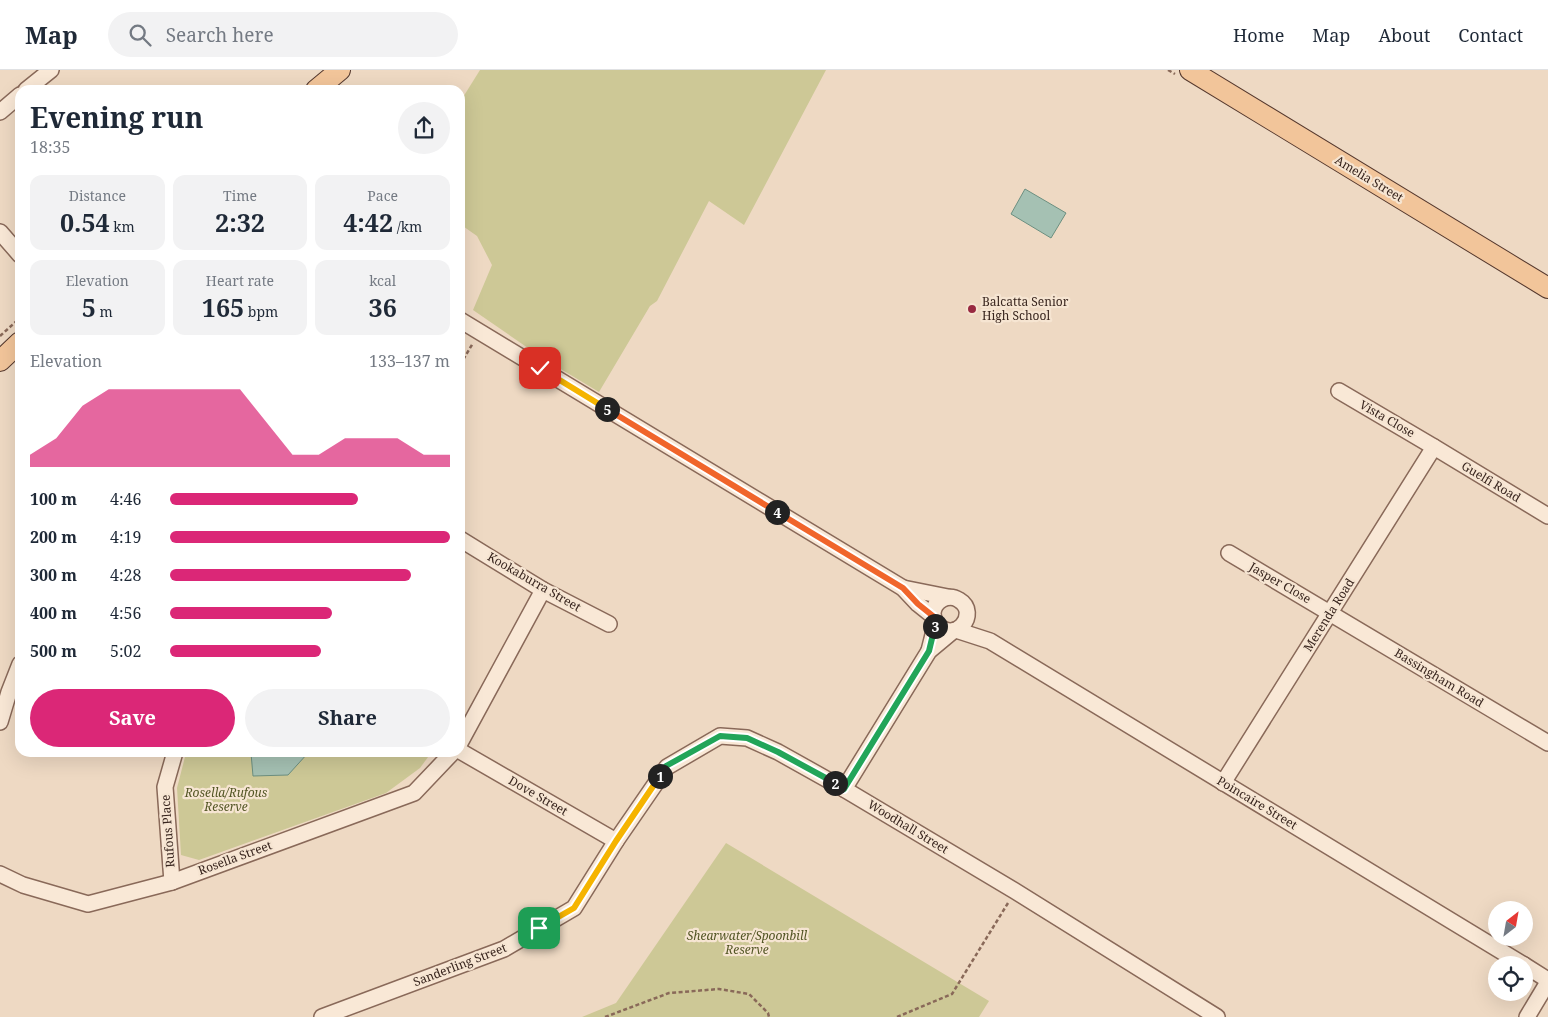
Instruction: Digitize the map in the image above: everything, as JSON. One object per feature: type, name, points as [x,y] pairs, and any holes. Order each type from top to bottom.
[{"type":"main road","points":[[322,85],[340,70]]},
{"type":"main road","name":"Amelia Street","points":[[1190,70],[1548,288]]},
{"type":"main road","name":"Amelia Street","points":[[1216,70],[1548,272]]},
{"type":"main road","points":[[0,361],[15,347]]},
{"type":"street","points":[[32,85],[51,70]]},
{"type":"street","points":[[0,112],[15,99]]},
{"type":"street","points":[[0,232],[15,250]]},
{"type":"street","points":[[465,323],[903,588],[943,629],[954,630]]},
{"type":"street","name":"Vista Close","points":[[1339,391],[1434,447]]},
{"type":"street","name":"Guelfi Road","points":[[1434,447],[1548,516]]},
{"type":"street","name":"Merenda Road","points":[[1223,783],[1434,447]]},
{"type":"street","name":"Kookaburra Street","points":[[465,542],[543,590],[609,624]]},
{"type":"street","name":"Jasper Close","points":[[1228,553],[1331,613]]},
{"type":"street","points":[[844,789],[929,651],[965,622],[967,613],[965,605],[956,598],[903,588]]},
{"type":"street","points":[[465,734],[543,590]]},
{"type":"street","points":[[929,651],[934,609],[937,603],[948,597]]},
{"type":"street","name":"Poincaire Street","points":[[967,613],[990,641]]},
{"type":"street","name":"Bassingham Road","points":[[1331,613],[1548,743]]},
{"type":"street","name":"Poincaire Street","points":[[954,630],[990,641],[1509,956]]},
{"type":"street","points":[[0,722],[4,691],[15,672]]},
{"type":"street","name":"Woodhall Street","points":[[616,841],[666,766],[720,736],[747,738],[778,752],[844,789],[1217,1017]]},
{"type":"street","name":"Dove Street","points":[[465,754],[616,841]]},
{"type":"street","name":"Rufous Place","points":[[172,882],[165,787],[174,757]]},
{"type":"street","name":"Rosella Street","points":[[0,874],[23,886],[88,904],[172,882],[414,793],[448,757]]},
{"type":"street","name":"Sanderling Street","points":[[322,1017],[504,950],[574,908],[616,841]]},
{"type":"street","name":"Poincaire Street","points":[[1533,971],[1548,981]]},
{"type":"street","points":[[1527,1017],[1548,981]]},
{"type":"path","points":[[0,336],[15,322]]},
{"type":"path","points":[[465,357],[480,332]]},
{"type":"path","points":[[898,1017],[952,994],[1015,892]]},
{"type":"path","points":[[605,1017],[669,993],[719,989],[749,994],[768,1013],[769,1017]]},
{"type":"green space","points":[[480,70],[826,70],[744,225],[709,201],[657,301],[650,306],[599,392],[544,359],[473,310],[492,265],[477,236],[465,228],[465,94]]},
{"type":"green space","name":"Rosella/Rufous Reserve","points":[[185,757],[428,757],[420,768],[386,793],[199,860],[181,855],[177,788]]},
{"type":"green space","name":"Shearwater/Spoonbill Reserve","points":[[726,843],[989,1001],[979,1017],[582,1017],[616,1003]]},
{"type":"shaded area","points":[[1025,189],[1066,213],[1051,238],[1011,214]]},
{"type":"shaded area","points":[[251,757],[304,757],[288,775],[253,776]]},
{"type":"place","name":"Balcatta Senior High School","points":[[972,309]]},
{"type":"route","points":[[539,928],[574,908],[666,766],[720,736],[747,738],[778,752],[844,789],[929,651],[935,622],[933,616],[903,588],[540,368]]}]
